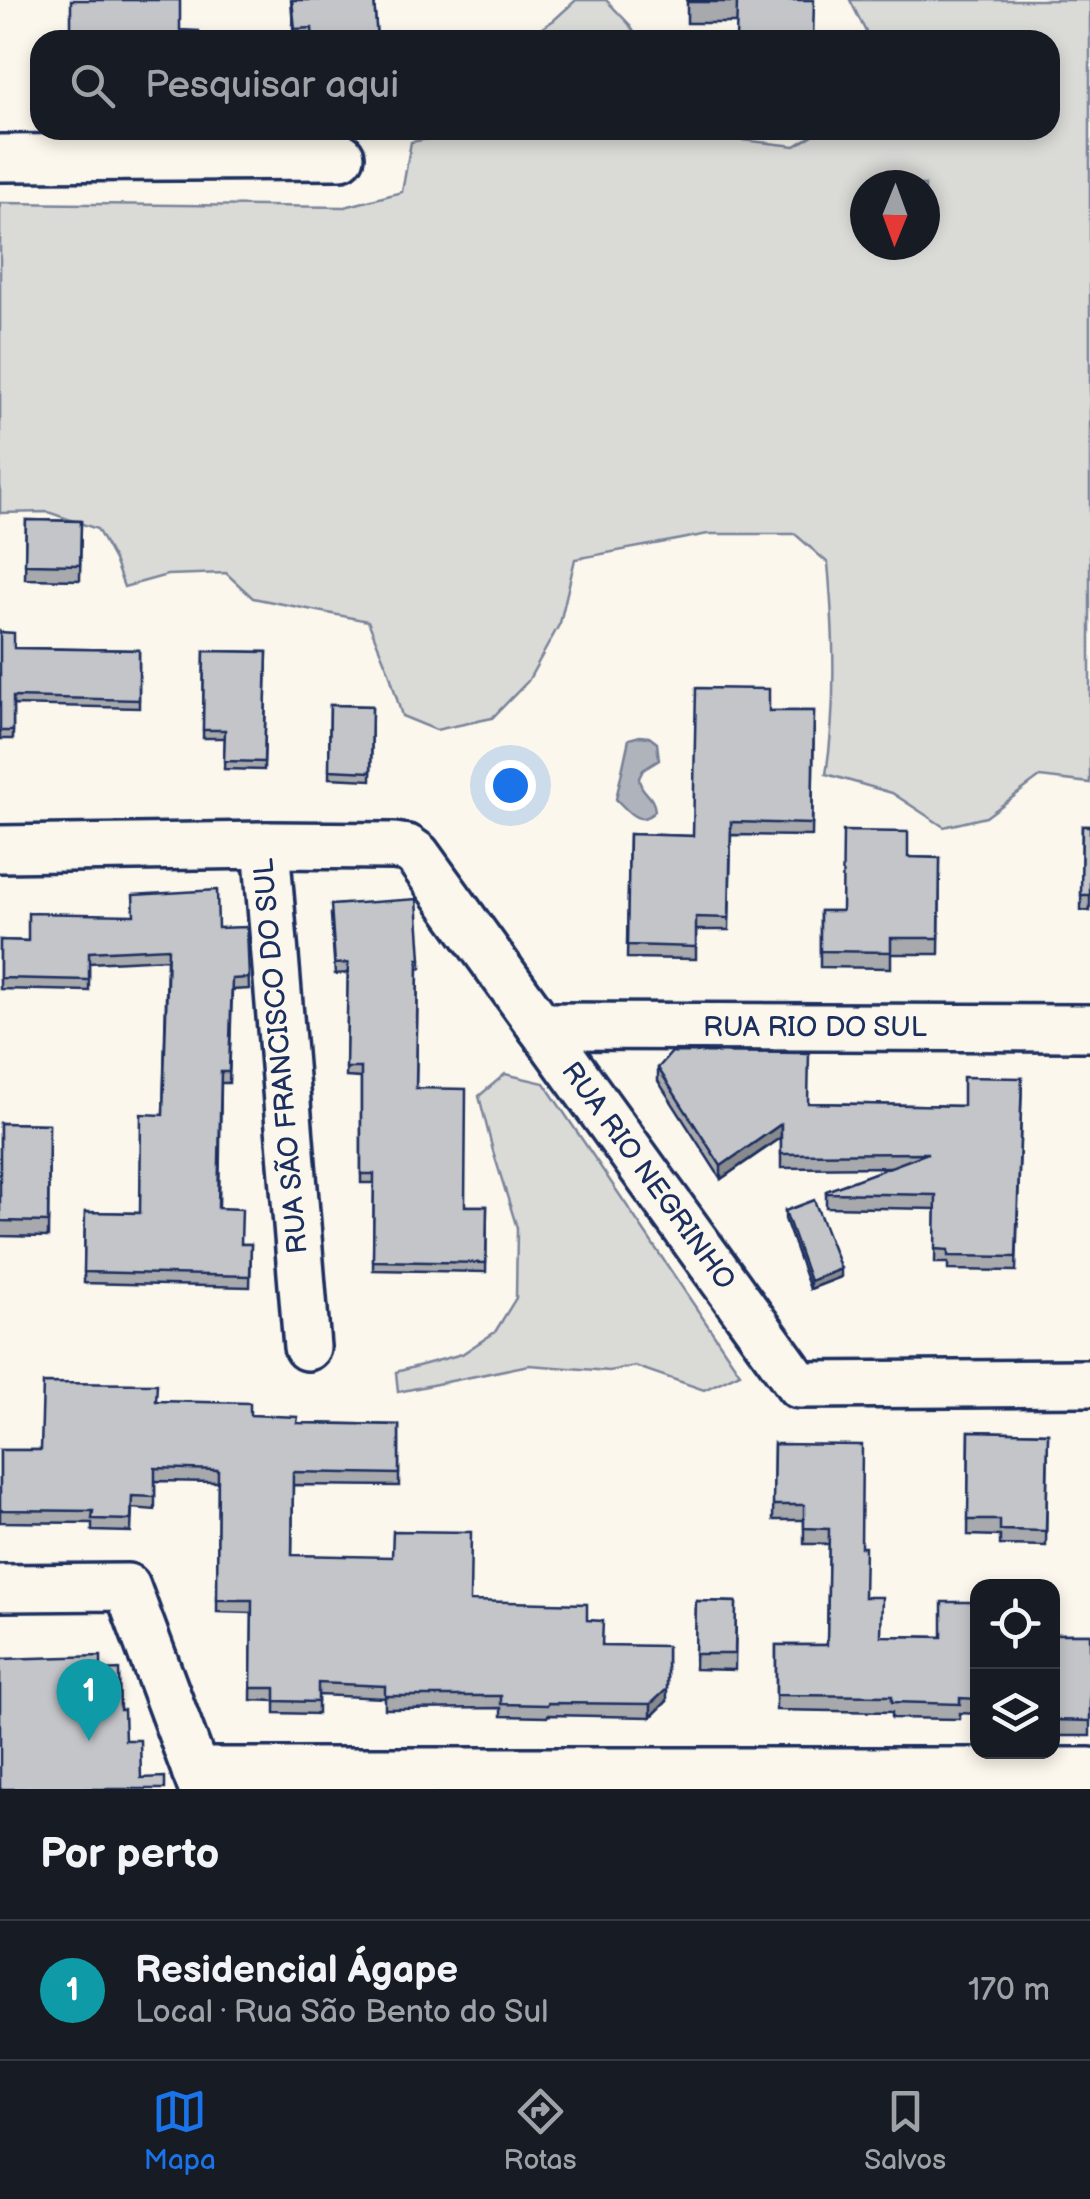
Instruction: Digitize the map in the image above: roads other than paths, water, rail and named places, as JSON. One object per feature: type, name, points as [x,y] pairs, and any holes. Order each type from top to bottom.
[{"type":"street","points":[[0,158],[341,156]]},
{"type":"street","name":"RUA SÃO FRANCISCO DO SUL","points":[[0,849],[266,846],[307,1347]]},
{"type":"street","name":"RUA RIO NEGRINHO","points":[[266,846],[394,846],[407,848],[417,856],[799,1384],[1090,1383]]},
{"type":"street","name":"RUA RIO DO SUL","points":[[540,1026],[1090,1028]]},
{"type":"street","points":[[0,1588],[128,1587],[198,1780],[1090,1771]]},
{"type":"place","name":"Residencial Ágape","points":[[89,1741]]}]
